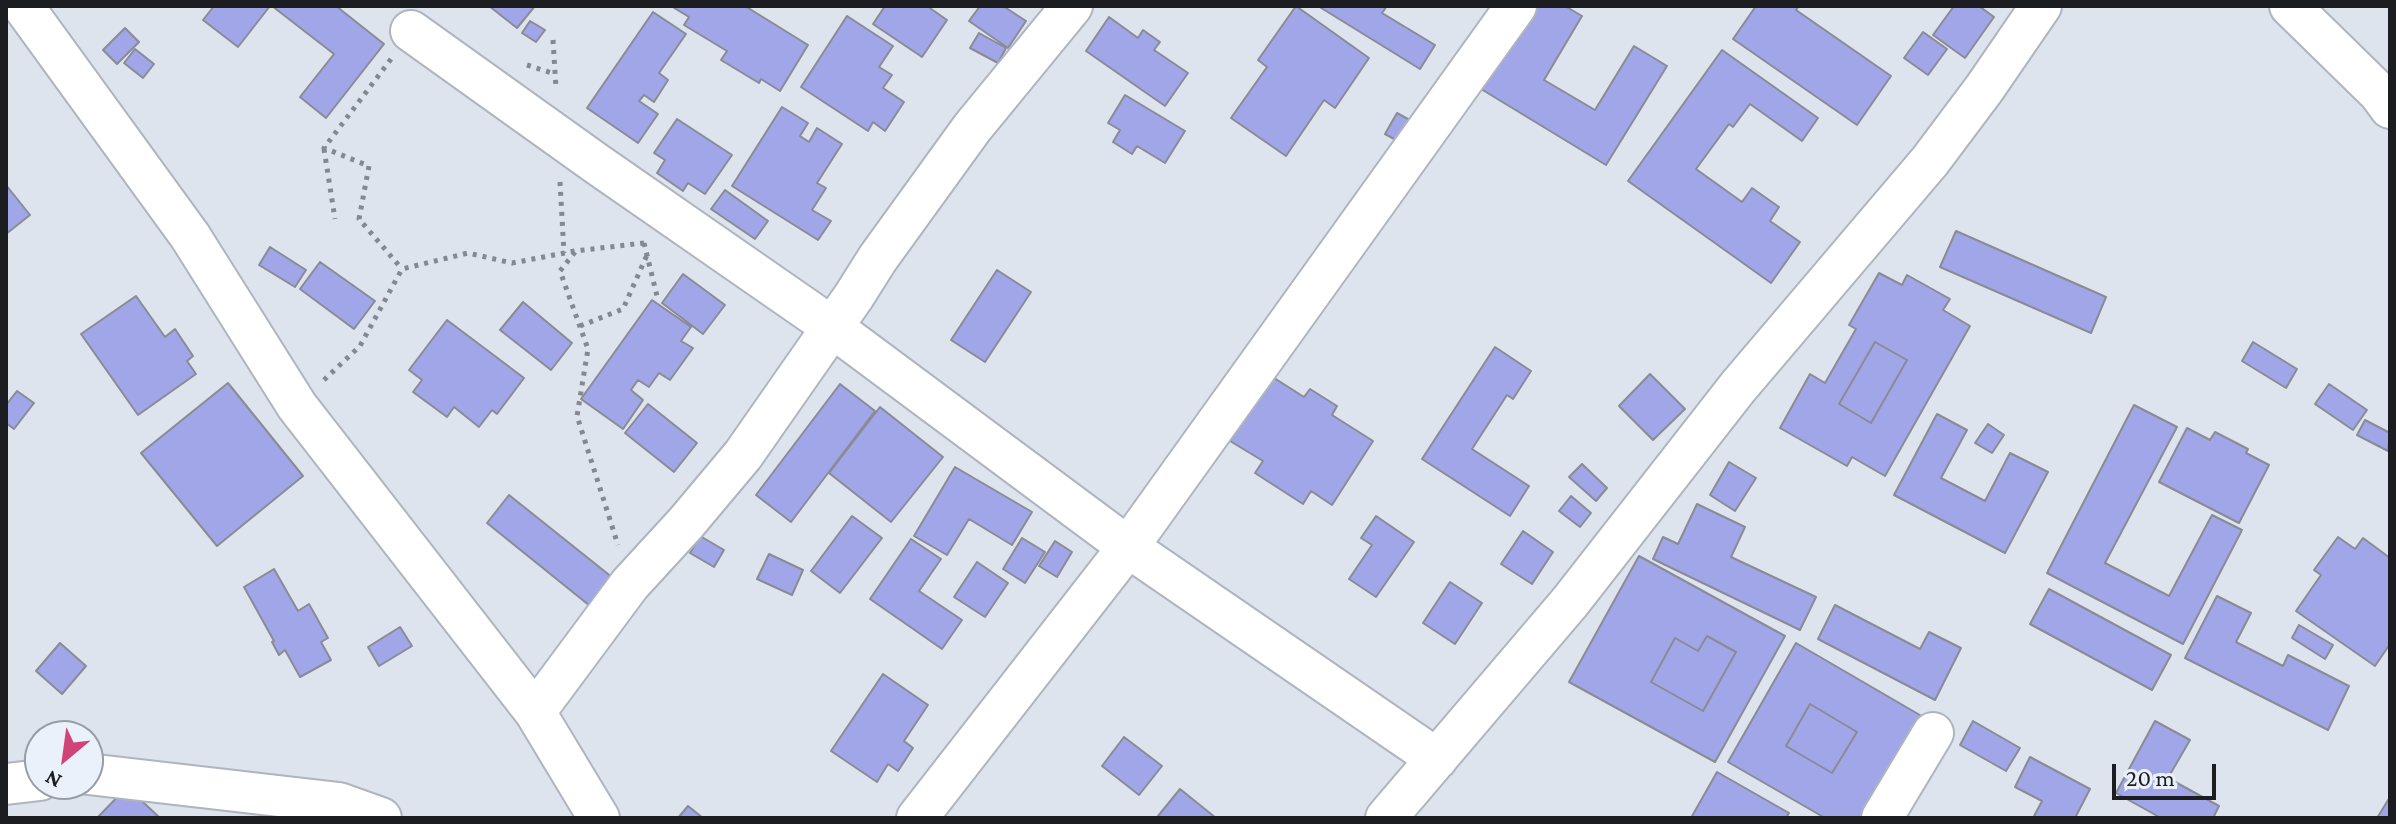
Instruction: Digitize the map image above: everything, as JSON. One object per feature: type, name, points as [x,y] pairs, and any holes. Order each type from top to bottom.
[{"type":"street","points":[[23,6],[190,236],[297,406],[535,712],[599,818]]},
{"type":"street","points":[[535,712],[630,584],[743,455],[878,258],[972,128],[1072,6]]},
{"type":"street","points":[[917,818],[1128,547],[1516,6]]},
{"type":"street","points":[[1386,818],[1570,602],[1738,387],[1930,161],[2041,6]]},
{"type":"street","points":[[2290,6],[2379,93],[2390,108]]},
{"type":"street","points":[[411,31],[832,327],[1128,547],[1437,759]]},
{"type":"street","points":[[1882,818],[1933,733]]},
{"type":"street","points":[[104,776],[381,818]]},
{"type":"path","points":[[335,219],[324,148],[411,31]]},
{"type":"path","points":[[558,136],[564,253]]},
{"type":"path","points":[[324,148],[369,166],[359,219],[402,269]]},
{"type":"path","points":[[640,194],[644,243],[657,296]]},
{"type":"path","points":[[297,406],[360,346],[402,269],[468,253],[512,263],[575,251],[644,243]]},
{"type":"path","points":[[575,251],[560,271],[588,349],[577,416],[630,584]]},
{"type":"path","points":[[580,326],[623,309],[647,255]]},
{"type":"building","points":[[214,6],[270,6],[238,47],[203,20]]},
{"type":"building","points":[[272,6],[336,6],[384,44],[326,118],[300,97],[334,54]]},
{"type":"building","points":[[489,6],[535,6],[517,28]]},
{"type":"building","points":[[671,6],[745,6],[808,45],[780,91],[761,79],[759,83],[721,60],[727,51],[684,25],[689,17]]},
{"type":"building","points":[[885,6],[927,6],[947,20],[922,57],[873,24]]},
{"type":"building","points":[[980,6],[1003,6],[1026,21],[1008,48],[969,21]]},
{"type":"building","points":[[1296,6],[1369,58],[1335,108],[1324,100],[1286,156],[1231,118],[1267,67],[1258,60]]},
{"type":"building","points":[[1318,6],[1387,6],[1382,13],[1435,45],[1420,69]]},
{"type":"building","points":[[1531,6],[1565,6],[1582,16],[1544,80],[1595,110],[1634,46],[1667,66],[1606,165],[1481,89]]},
{"type":"building","points":[[1756,6],[1799,6],[1796,10],[1891,76],[1857,125],[1733,39]]},
{"type":"building","points":[[1954,6],[1979,6],[1994,17],[1965,58],[1933,35]]},
{"type":"building","points":[[653,12],[686,34],[659,73],[668,80],[654,102],[644,95],[639,101],[658,114],[638,143],[587,108]]},
{"type":"building","points":[[847,16],[893,46],[879,67],[892,75],[883,88],[904,102],[885,131],[873,122],[868,131],[801,87]]},
{"type":"building","points":[[1109,17],[1138,38],[1143,30],[1160,42],[1154,50],[1188,73],[1165,106],[1086,51]]},
{"type":"building","points":[[530,21],[545,30],[536,42],[522,33]]},
{"type":"building","points":[[125,28],[139,42],[117,64],[103,50]]},
{"type":"building","points":[[1923,32],[1947,49],[1928,75],[1904,58]]},
{"type":"building","points":[[979,33],[1006,48],[998,63],[970,48]]},
{"type":"building","points":[[135,49],[154,64],[143,78],[124,63]]},
{"type":"building","points":[[1722,50],[1818,118],[1802,141],[1750,104],[1733,127],[1729,124],[1696,169],[1742,202],[1752,188],[1779,207],[1770,221],[1800,242],[1771,283],[1628,181]]},
{"type":"building","points":[[1125,95],[1185,131],[1165,163],[1137,146],[1132,154],[1113,142],[1120,130],[1108,123]]},
{"type":"building","points":[[782,107],[808,123],[800,136],[809,142],[817,128],[842,144],[817,183],[826,188],[812,210],[831,221],[818,240],[732,186]]},
{"type":"building","points":[[1397,113],[1417,124],[1405,145],[1385,134]]},
{"type":"building","points":[[677,119],[732,155],[705,194],[688,183],[683,191],[657,173],[665,160],[654,153]]},
{"type":"building","points":[[6,185],[30,215],[6,234]]},
{"type":"building","points":[[725,190],[768,221],[755,239],[711,209]]},
{"type":"building","points":[[1956,231],[2106,297],[2091,333],[1940,267]]},
{"type":"building","points":[[270,247],[306,270],[295,287],[259,265]]},
{"type":"building","points":[[320,262],[375,301],[354,329],[300,289]]},
{"type":"building","points":[[997,270],[1031,292],[985,362],[951,340]]},
{"type":"building","points":[[1879,273],[1902,285],[1907,275],[1950,299],[1943,310],[1970,326],[1885,476],[1852,457],[1847,466],[1780,428],[1810,374],[1825,383],[1856,329],[1849,325]],"holes":[[[1875,342],[1907,360],[1871,423],[1839,404]]]},
{"type":"building","points":[[683,274],[725,305],[703,334],[662,303]]},
{"type":"building","points":[[136,296],[165,337],[175,329],[193,356],[187,361],[196,374],[138,415],[81,334]]},
{"type":"building","points":[[652,300],[691,327],[681,341],[693,348],[670,380],[659,373],[649,387],[638,380],[631,390],[643,400],[623,429],[581,399]]},
{"type":"building","points":[[523,302],[572,343],[551,370],[500,330]]},
{"type":"building","points":[[447,320],[524,378],[497,414],[492,410],[479,427],[454,407],[447,417],[413,392],[422,380],[409,370]]},
{"type":"building","points":[[1875,342],[1907,360],[1871,423],[1839,404]]},
{"type":"building","points":[[2253,342],[2297,369],[2286,388],[2242,361]]},
{"type":"building","points":[[1495,347],[1531,371],[1513,399],[1507,395],[1472,449],[1529,486],[1510,516],[1422,459]]},
{"type":"building","points":[[1650,374],[1685,409],[1653,440],[1619,406]]},
{"type":"building","points":[[1271,376],[1304,397],[1310,389],[1337,406],[1332,415],[1373,441],[1332,505],[1311,491],[1303,504],[1255,473],[1263,461],[1230,441]]},
{"type":"building","points":[[228,383],[303,476],[217,546],[141,453]]},
{"type":"building","points":[[840,384],[875,411],[791,522],[756,495]]},
{"type":"building","points":[[2329,384],[2367,410],[2353,430],[2315,404]]},
{"type":"building","points":[[17,391],[34,403],[14,429],[6,423],[6,405]]},
{"type":"building","points":[[648,404],[697,443],[674,472],[625,433]]},
{"type":"building","points":[[2134,405],[2177,427],[2105,563],[2169,596],[2212,515],[2242,530],[2183,644],[2047,573]]},
{"type":"building","points":[[880,407],[943,457],[891,522],[829,473]]},
{"type":"building","points":[[1937,414],[1967,430],[1941,478],[1985,501],[2010,453],[2048,472],[2005,553],[1894,495]]},
{"type":"building","points":[[2365,420],[2390,433],[2388,451],[2357,435]]},
{"type":"building","points":[[1988,424],[2004,435],[1992,453],[1975,443]]},
{"type":"building","points":[[2187,428],[2210,440],[2215,432],[2248,449],[2246,453],[2269,465],[2239,523],[2159,482]]},
{"type":"building","points":[[1729,462],[1756,478],[1735,511],[1710,495]]},
{"type":"building","points":[[1582,464],[1607,488],[1596,501],[1569,477]]},
{"type":"building","points":[[955,467],[1032,512],[1012,545],[969,519],[947,555],[914,536]]},
{"type":"building","points":[[509,495],[613,578],[590,606],[487,523]]},
{"type":"building","points":[[1571,496],[1591,513],[1580,527],[1559,511]]},
{"type":"building","points":[[1697,504],[1745,527],[1731,557],[1816,597],[1800,630],[1653,559],[1663,537],[1678,544]]},
{"type":"building","points":[[852,516],[882,538],[840,593],[811,571]]},
{"type":"building","points":[[1376,516],[1414,542],[1376,597],[1349,579],[1372,545],[1361,538]]},
{"type":"building","points":[[1523,531],[1553,552],[1532,584],[1501,564]]},
{"type":"building","points":[[700,536],[724,550],[714,567],[690,553]]},
{"type":"building","points":[[2338,537],[2355,549],[2363,538],[2390,558],[2390,644],[2375,666],[2296,611],[2321,575],[2314,570]]},
{"type":"building","points":[[1022,538],[1045,552],[1025,583],[1003,569]]},
{"type":"building","points":[[911,539],[941,559],[919,591],[962,620],[942,649],[870,599]]},
{"type":"building","points":[[1055,541],[1072,552],[1057,577],[1039,566]]},
{"type":"building","points":[[769,554],[803,570],[792,595],[757,579]]},
{"type":"building","points":[[1639,556],[1785,636],[1715,762],[1569,682]],"holes":[[[1707,636],[1736,652],[1703,711],[1651,682],[1675,638],[1698,651]]]},
{"type":"building","points":[[977,562],[1008,583],[985,617],[954,597]]},
{"type":"building","points":[[274,569],[298,611],[309,604],[328,638],[321,642],[331,660],[300,677],[285,650],[279,655],[244,587]]},
{"type":"building","points":[[1450,582],[1482,603],[1455,644],[1423,623]]},
{"type":"building","points":[[2049,589],[2171,655],[2152,690],[2030,624]]},
{"type":"building","points":[[2217,596],[2251,613],[2236,642],[2283,666],[2288,655],[2349,686],[2328,730],[2185,658]]},
{"type":"building","points":[[1835,605],[1920,649],[1929,632],[1961,648],[1935,700],[1818,639]]},
{"type":"building","points":[[2299,625],[2333,645],[2325,659],[2292,638]]},
{"type":"building","points":[[400,627],[412,646],[379,666],[368,647]]},
{"type":"building","points":[[1707,636],[1736,652],[1703,711],[1651,682],[1675,638],[1698,651]]},
{"type":"building","points":[[60,643],[86,666],[62,694],[36,671]]},
{"type":"building","points":[[1796,643],[1925,718],[1868,818],[1825,818],[1728,762]],"holes":[[[1810,704],[1857,732],[1832,773],[1786,746]]]},
{"type":"building","points":[[883,674],[928,705],[904,741],[913,748],[898,771],[888,764],[877,782],[831,751]]},
{"type":"building","points":[[1810,704],[1857,732],[1832,773],[1786,746]]},
{"type":"building","points":[[1973,721],[2020,748],[2006,771],[1960,745]]},
{"type":"building","points":[[2155,721],[2190,740],[2168,778],[2219,806],[2213,818],[2161,818],[2116,793]]},
{"type":"building","points":[[1124,737],[1162,766],[1139,795],[1102,766]]},
{"type":"building","points":[[2030,757],[2090,789],[2075,818],[2033,818],[2042,801],[2015,787]]},
{"type":"building","points":[[1717,772],[1789,813],[1786,818],[1691,818]]},
{"type":"building","points":[[127,787],[160,818],[97,818]]},
{"type":"building","points":[[1180,789],[1216,818],[1158,816]]},
{"type":"building","points":[[2390,797],[2390,818],[2377,818]]},
{"type":"building","points":[[688,806],[703,818],[678,818]]}]
